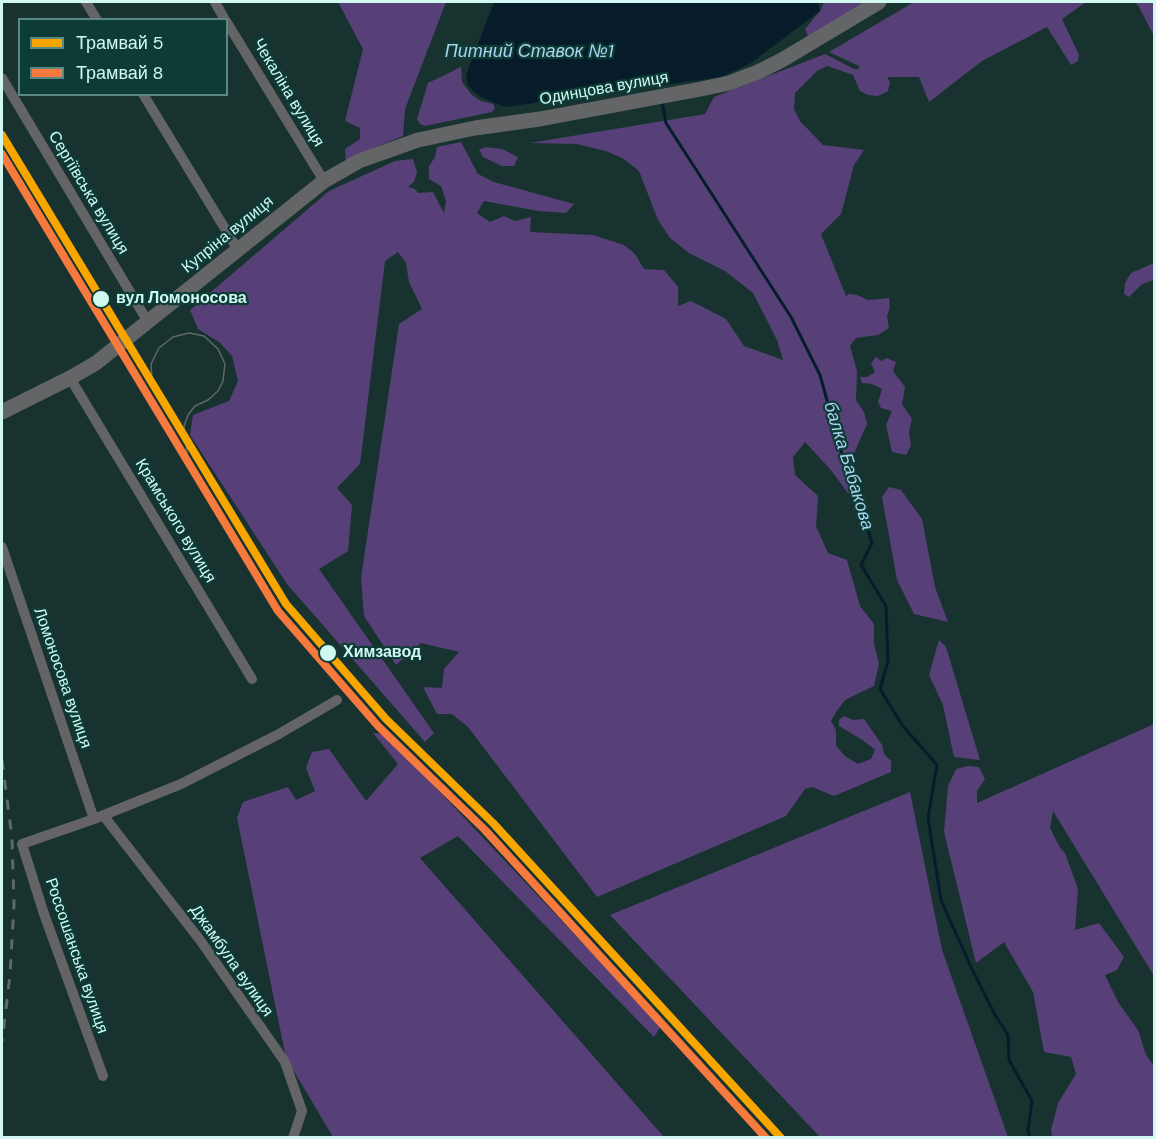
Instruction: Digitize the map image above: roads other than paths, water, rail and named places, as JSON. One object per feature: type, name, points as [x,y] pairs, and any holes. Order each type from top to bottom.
[{"type":"main road","name":"Одинцова вулиця","points":[[324,181],[358,161],[418,140],[701,89],[744,78],[782,60],[879,2]]},
{"type":"main road","name":"Купріна вулиця","points":[[2,412],[96,363],[324,181]]},
{"type":"street","points":[[86,2],[96,18]]},
{"type":"street","name":"Чекаліна вулиця","points":[[214,2],[225,18]]},
{"type":"street","name":"Чекаліна вулиця","points":[[228,23],[324,181]]},
{"type":"street","name":"Сергіївська вулиця","points":[[2,78],[148,322]]},
{"type":"street","points":[[144,96],[238,250]]},
{"type":"street","name":"Крамського вулиця","points":[[70,378],[252,679]]},
{"type":"street","name":"Ломоносова вулиця","points":[[2,547],[99,817]]},
{"type":"street","points":[[99,817],[181,784],[279,734],[337,700]]},
{"type":"street","name":"Россошанська вулиця","points":[[99,817],[22,844],[44,914],[103,1076]]},
{"type":"street","name":"Джамбула вулиця","points":[[99,817],[200,940],[285,1062],[302,1111],[293,1137]]},
{"type":"water","name":"Питний Ставок №1","points":[[494,2],[818,2],[820,11],[751,63],[721,77],[505,107],[473,91],[468,85],[466,75]]},
{"type":"waterway","name":"балка Бабакова","points":[[662,102],[666,123],[791,317],[820,375],[843,458],[872,543],[861,565],[886,606],[888,661],[880,689],[902,725],[937,765],[928,818],[941,900],[971,967],[995,1015],[1008,1035],[1009,1060],[1032,1101],[1028,1130],[1030,1138]]},
{"type":"tram line","name":"5","points":[[2,135],[286,604],[386,719],[493,823],[781,1138]]},
{"type":"tram line","name":"8","points":[[2,154],[278,611],[378,726],[485,830],[766,1138]]},
{"type":"tram line","points":[[152,382],[151,364],[159,348],[173,337],[189,333],[204,336],[218,349],[225,364],[223,381],[218,391],[208,400],[195,406],[188,415],[184,426],[187,453]]},
{"type":"railway","points":[[2,760],[12,838],[14,905],[10,975],[2,1042]]},
{"type":"place","name":"вул Ломоносова","points":[[101,299]]},
{"type":"place","name":"Химзавод","points":[[328,653]]}]
